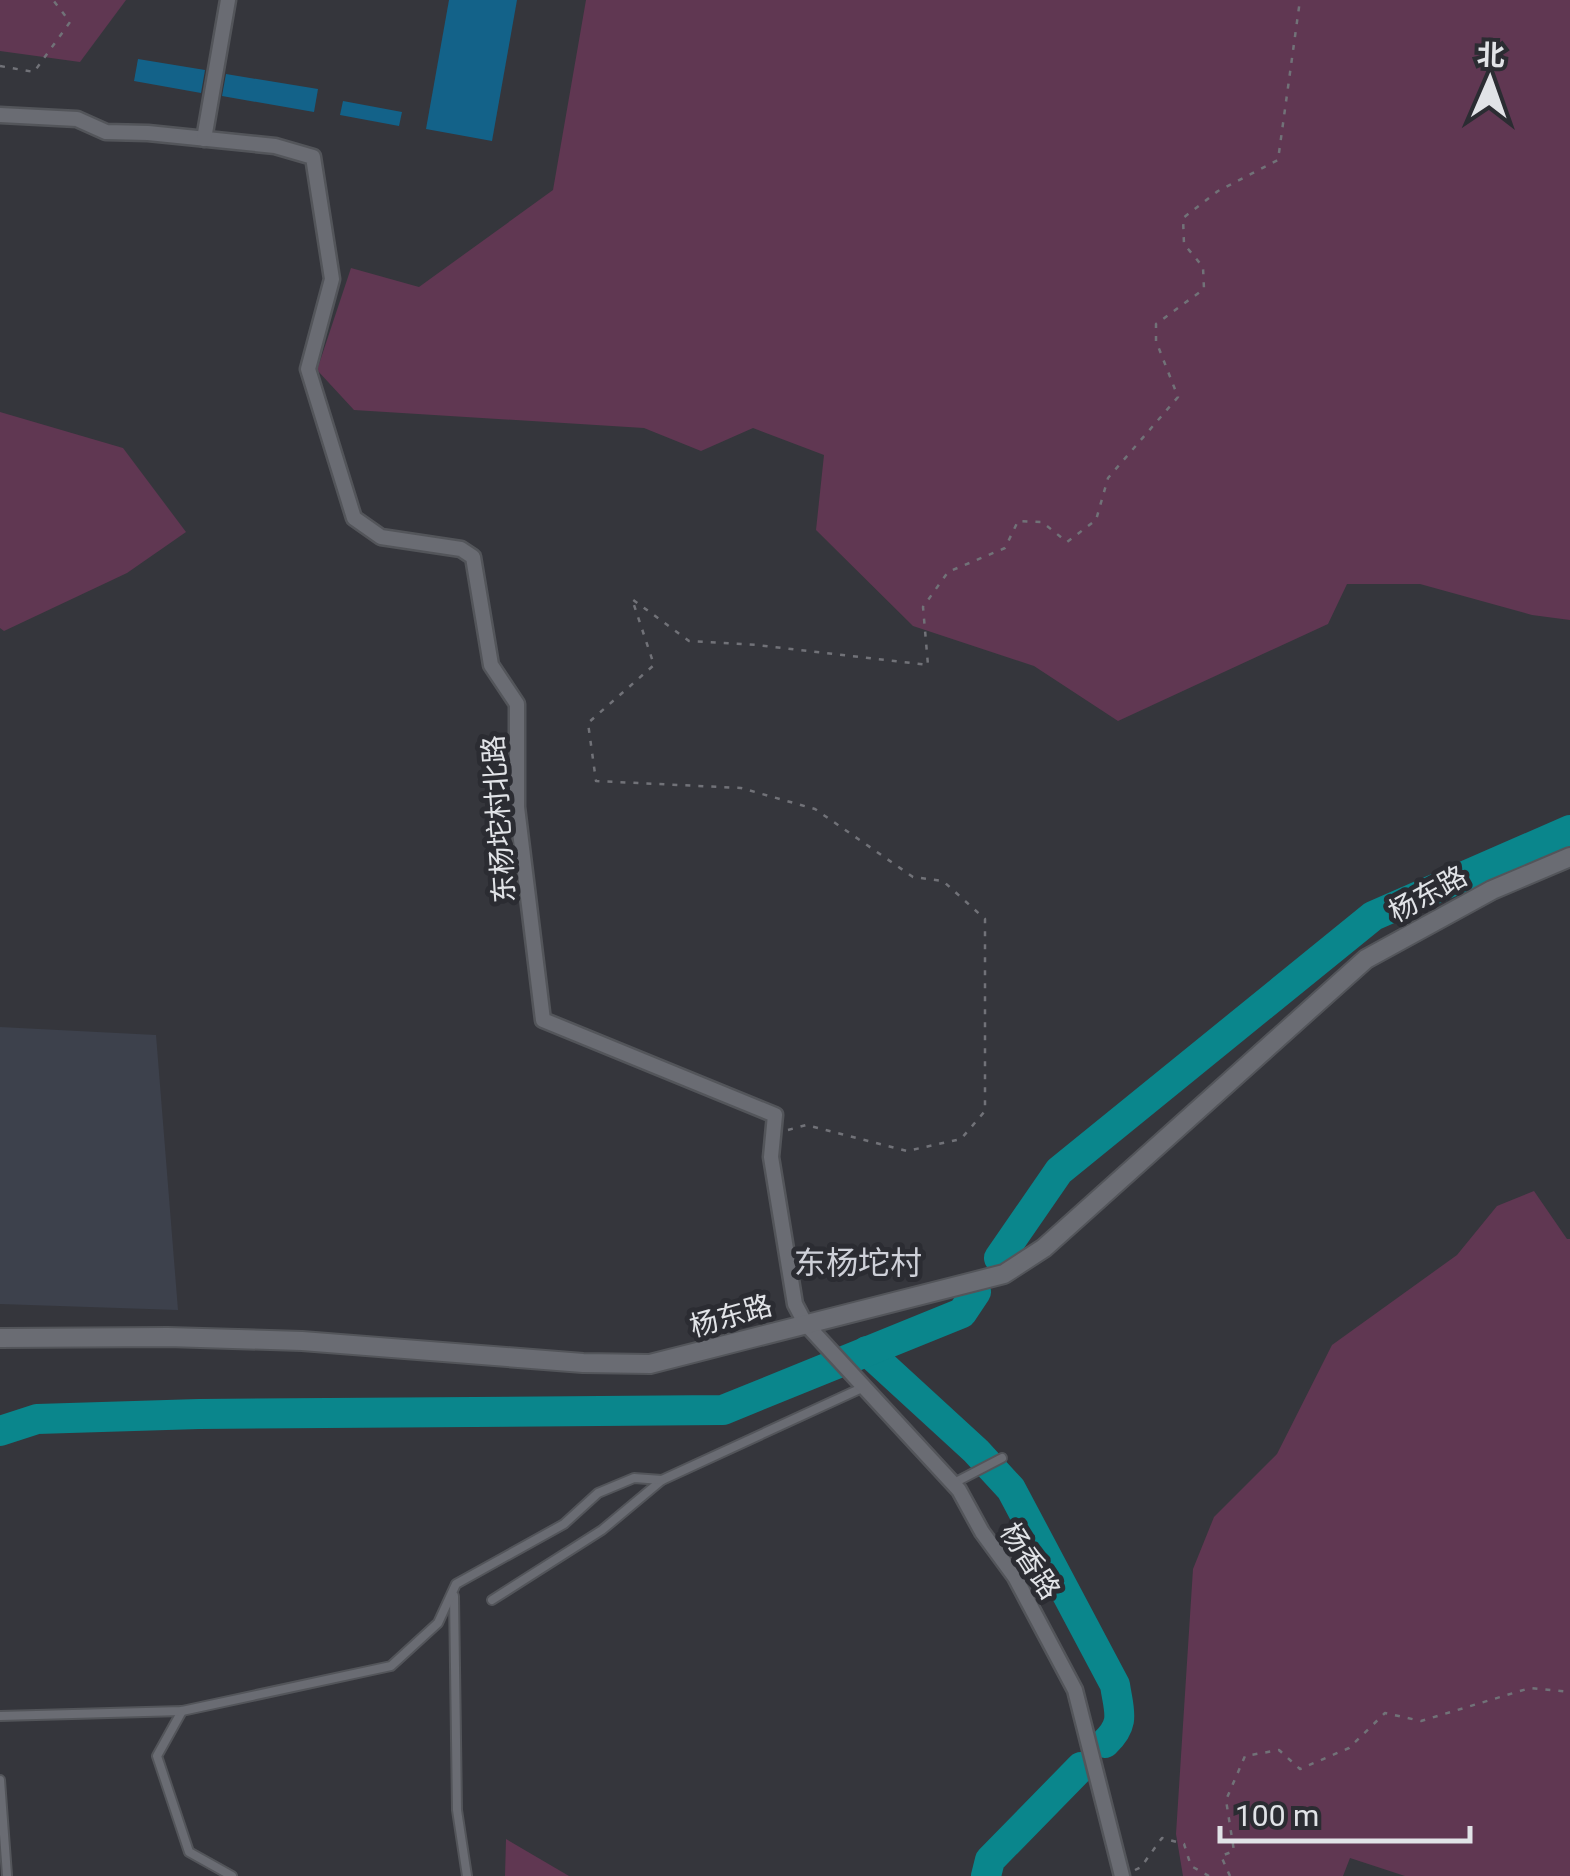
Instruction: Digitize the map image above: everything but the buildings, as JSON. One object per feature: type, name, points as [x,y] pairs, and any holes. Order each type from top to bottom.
[{"type":"street","points":[[204,139],[228,0]]},
{"type":"street","name":"东杨坨村北路","points":[[0,115],[78,119],[106,132],[276,146],[313,157],[332,279],[308,369],[354,518],[381,537],[461,549],[473,558],[491,665],[517,704],[517,807],[543,1020],[776,1115],[772,1135]]},
{"type":"street","name":"杨东路","points":[[0,1338],[302,1341],[583,1363],[650,1364],[1004,1274],[1028,1261],[1366,959],[1492,890],[1570,857]]},
{"type":"street","points":[[772,1135],[771,1157],[795,1304],[805,1324]]},
{"type":"street","name":"杨香路","points":[[805,1324],[952,1484],[1015,1577],[1075,1690],[1122,1876]]},
{"type":"lane","points":[[492,1600],[602,1530],[662,1480],[859,1382]]},
{"type":"lane","points":[[952,1484],[1002,1458]]},
{"type":"lane","points":[[0,1716],[182,1711],[391,1666],[438,1623],[456,1584],[564,1524],[598,1493],[634,1478],[662,1480]]},
{"type":"lane","points":[[454,1590],[457,1810],[467,1876]]},
{"type":"lane","points":[[182,1711],[157,1756],[188,1852],[232,1876]]},
{"type":"lane","points":[[0,1780],[7,1875]]},
{"type":"path","points":[[0,66],[34,72],[70,22],[53,0]]},
{"type":"path","points":[[772,1135],[806,1126],[907,1151],[962,1139],[985,1110],[985,919],[943,881],[914,876],[815,809],[742,788],[596,781],[588,724],[654,665],[632,599],[689,641],[928,664],[923,607],[948,572],[1005,548],[1018,521],[1042,522],[1068,542],[1096,520],[1108,478],[1178,397],[1156,341],[1156,324],[1204,289],[1204,267],[1184,244],[1182,218],[1218,191],[1278,160],[1300,0]]},
{"type":"path","points":[[1230,1876],[1221,1856],[1234,1851],[1226,1800],[1245,1756],[1279,1750],[1300,1769],[1350,1748],[1385,1713],[1421,1721],[1530,1688],[1570,1692]]},
{"type":"path","points":[[1122,1876],[1140,1867],[1162,1838],[1184,1844],[1191,1866],[1209,1876]]},
{"type":"shaded area","points":[[0,0],[126,0],[80,62],[0,51]]},
{"type":"shaded area","points":[[586,0],[1570,0],[1570,620],[1532,615],[1420,584],[1347,584],[1328,624],[1118,721],[1034,666],[913,626],[816,530],[824,455],[753,428],[701,451],[644,428],[354,410],[317,370],[351,268],[419,287],[553,190]]},
{"type":"shaded area","points":[[0,412],[123,448],[186,532],[127,573],[4,631],[0,628]]},
{"type":"shaded area","points":[[0,1027],[156,1035],[178,1310],[0,1304]]},
{"type":"shaded area","points":[[1534,1191],[1570,1239],[1570,1876],[1405,1876],[1350,1858],[1343,1876],[1183,1876],[1176,1834],[1193,1569],[1214,1517],[1277,1454],[1332,1345],[1457,1255],[1497,1206]]},
{"type":"shaded area","points":[[506,1839],[569,1876],[505,1876]]},
{"type":"waterway","points":[[999,1258],[1059,1171],[1373,916],[1570,830]]},
{"type":"waterway","points":[[0,1431],[37,1419],[199,1414],[723,1410],[962,1313],[976,1292]]},
{"type":"waterway","points":[[867,1351],[976,1451],[1011,1489],[1115,1685],[1118,1723],[1105,1743]]},
{"type":"waterway","points":[[986,1876],[990,1860],[1081,1767]]},
{"type":"district","name":"东杨坨村","points":[[858,1263]]}]
